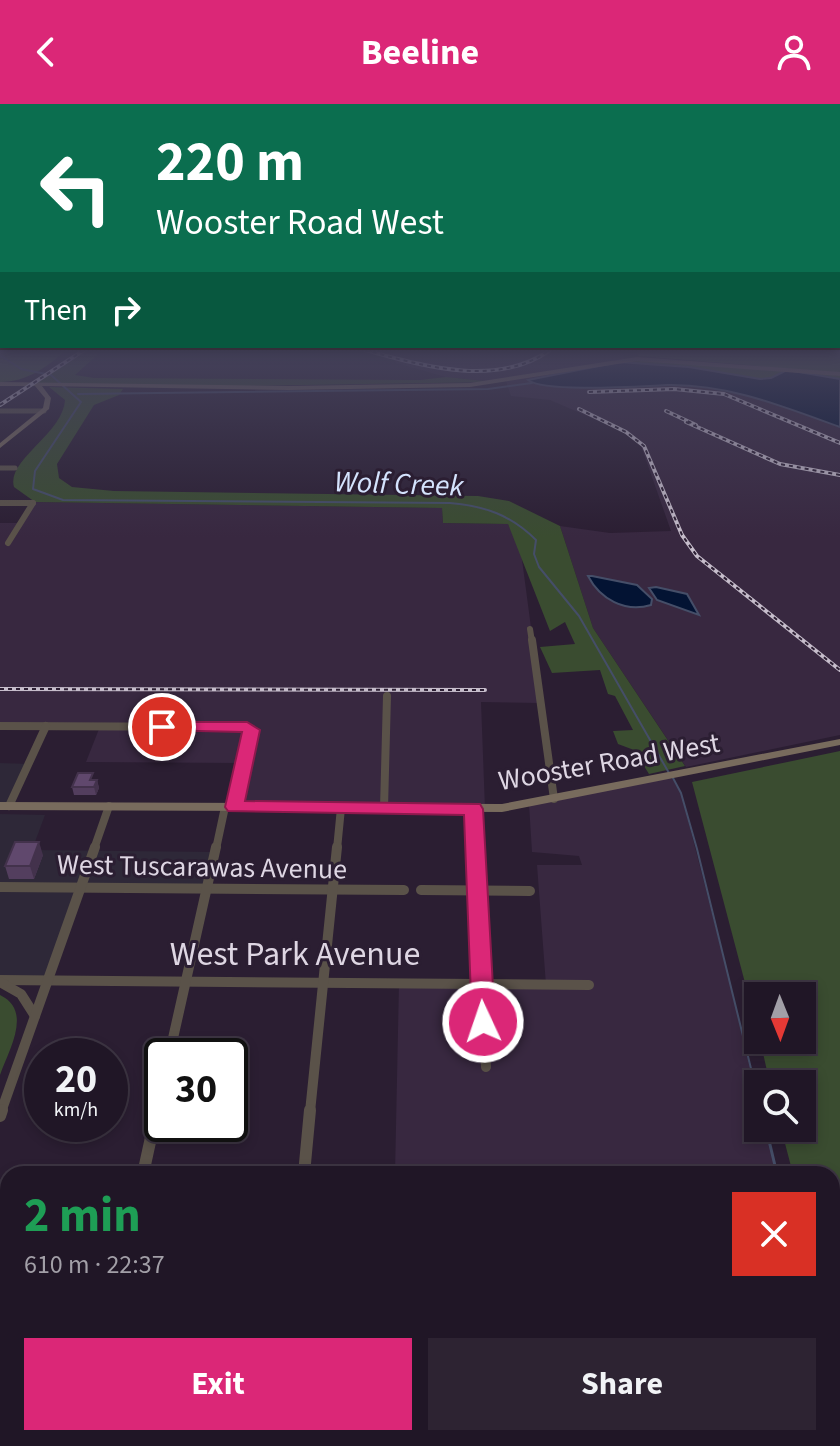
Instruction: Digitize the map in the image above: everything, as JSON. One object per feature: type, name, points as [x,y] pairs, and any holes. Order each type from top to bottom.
[{"type":"main road","points":[[0,446],[42,413]]},
{"type":"main road","name":"Wooster Road West","points":[[5,806],[509,808],[840,742]]},
{"type":"street","points":[[0,468],[15,468]]},
{"type":"street","points":[[0,503],[33,503],[8,543]]},
{"type":"street","points":[[530,629],[554,799]]},
{"type":"street","points":[[384,808],[387,696]]},
{"type":"street","points":[[0,726],[247,727],[252,730],[207,889],[173,1038]]},
{"type":"street","points":[[5,806],[46,726]]},
{"type":"street","points":[[0,1116],[109,806]]},
{"type":"street","points":[[305,1166],[341,808]]},
{"type":"street","points":[[473,809],[486,1067]]},
{"type":"street","name":"West Tuscarawas Avenue","points":[[0,887],[404,890]]},
{"type":"street","points":[[421,890],[530,891]]},
{"type":"street","points":[[0,981],[21,994],[35,1016]]},
{"type":"street","name":"West Park Avenue","points":[[0,981],[589,985]]},
{"type":"street","points":[[145,1166],[150,1142]]},
{"type":"street","points":[[82,1446],[139,1446]]},
{"type":"shaded area","points":[[579,413],[802,413],[840,427],[840,735],[686,767],[593,628],[560,526],[610,533],[671,531],[640,443],[627,433]]},
{"type":"shaded area","points":[[35,502],[442,508],[443,523],[508,524],[521,552],[541,703],[481,702],[485,809],[235,807],[251,730],[0,723],[0,523],[20,523]]},
{"type":"shaded area","points":[[99,729],[246,730],[247,733],[241,763],[86,762]]},
{"type":"shaded area","points":[[0,763],[29,764],[9,806],[0,806]]},
{"type":"shaded area","points":[[671,777],[681,793],[744,1041],[744,1054],[747,1054],[751,1070],[744,1070],[744,1142],[769,1142],[775,1166],[395,1166],[399,983],[546,985],[537,865],[582,865],[579,856],[532,852],[529,804]]},
{"type":"shaded area","points":[[0,814],[45,815],[32,850],[216,852],[207,889],[79,888],[48,980],[0,980]]},
{"type":"green space","points":[[62,413],[89,413],[57,464],[59,478],[72,487],[114,491],[478,496],[509,501],[560,526],[593,628],[685,766],[649,774],[634,750],[618,744],[613,731],[633,730],[615,696],[608,694],[600,670],[552,673],[540,647],[575,644],[565,622],[550,631],[508,524],[443,523],[442,508],[35,502],[14,487],[14,477],[18,467]]},
{"type":"green space","points":[[840,751],[840,1166],[791,1166],[785,1142],[816,1142],[816,1070],[767,1070],[763,1054],[816,1054],[816,982],[745,982],[692,782]]},
{"type":"green space","points":[[0,995],[10,1002],[17,1020],[13,1042],[0,1075]]},
{"type":"water","points":[[800,413],[840,413],[840,427]]},
{"type":"water","points":[[588,576],[637,585],[652,599],[651,605],[632,607],[614,602],[593,584]]},
{"type":"water","points":[[649,588],[687,594],[699,615],[657,600]]},
{"type":"building","points":[[78,773],[93,773],[90,780],[97,780],[94,787],[72,787]]},
{"type":"building","points":[[15,842],[39,842],[30,866],[5,866]]},
{"type":"waterway","name":"Wolf Creek","points":[[74,413],[35,471],[33,489],[63,500],[450,503],[486,509],[517,524],[536,540],[534,554],[539,567],[579,616],[669,773]]},
{"type":"waterway","name":"Wolf Creek","points":[[673,778],[681,793],[697,849],[751,1070]]},
{"type":"waterway","name":"Wolf Creek","points":[[769,1142],[775,1166]]},
{"type":"railway","points":[[586,413],[626,432],[644,446],[682,535],[697,556],[840,670]]},
{"type":"railway","points":[[669,413],[696,425]]},
{"type":"railway","points":[[768,413],[840,443]]},
{"type":"railway","points":[[686,422],[780,464],[840,475]]},
{"type":"railway","points":[[0,689],[485,690]]},
{"type":"route","points":[[162,727],[247,727],[252,730],[235,807],[473,809],[483,1022]]}]
